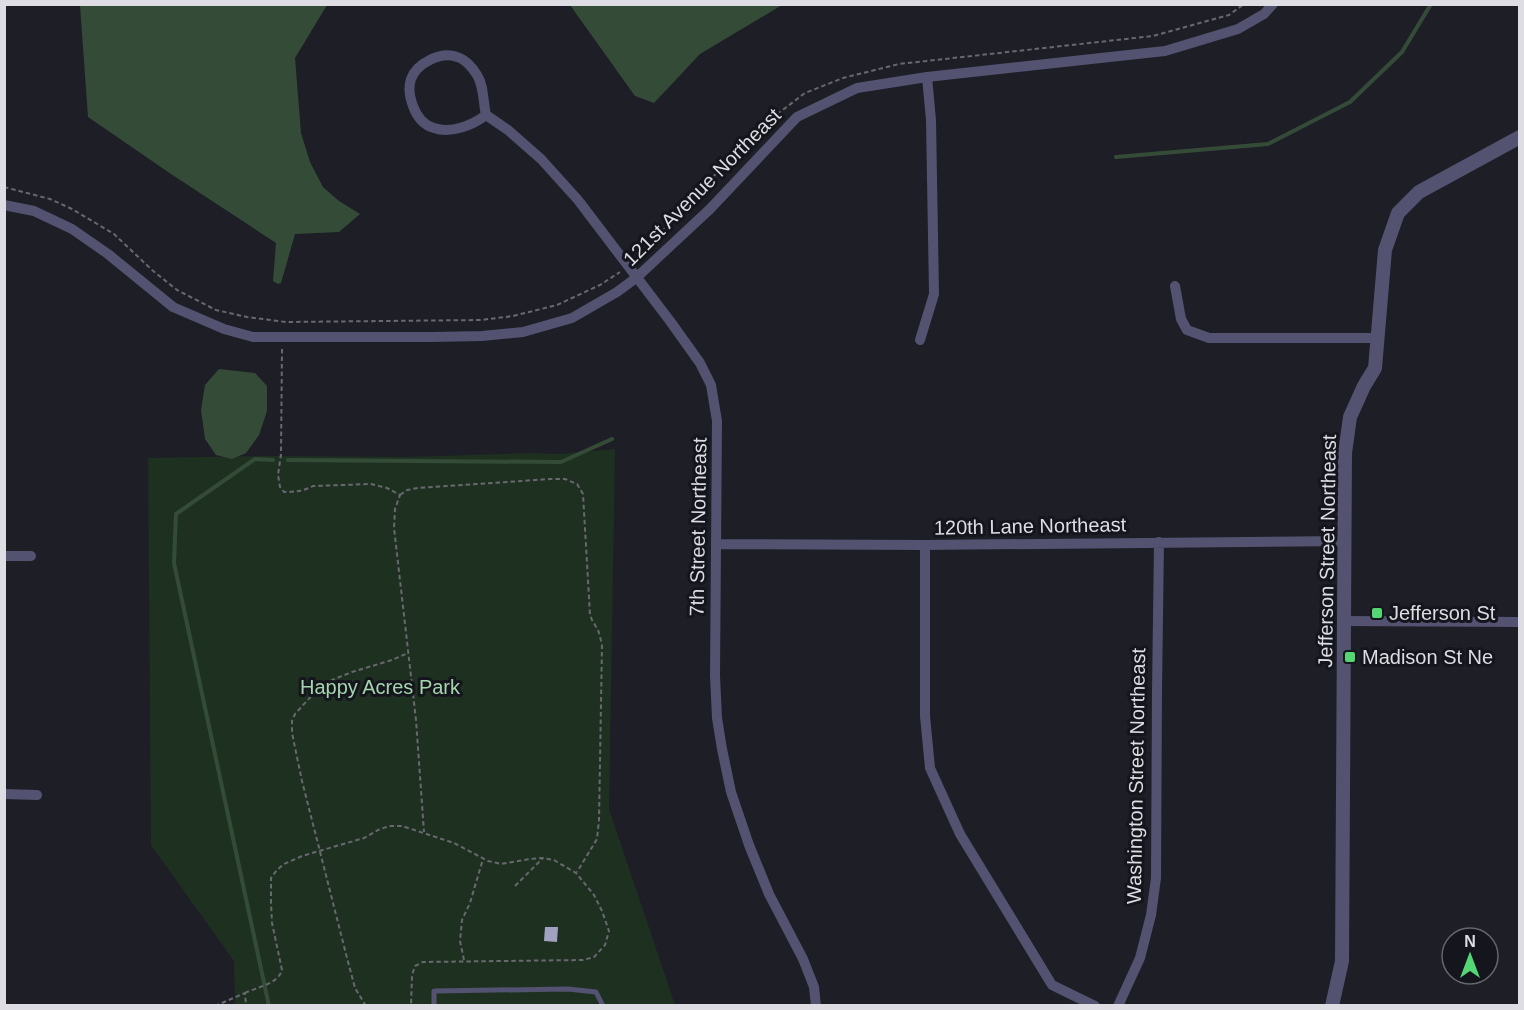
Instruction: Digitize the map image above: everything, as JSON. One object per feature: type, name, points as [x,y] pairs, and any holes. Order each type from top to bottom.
[{"type":"street","name":"121st Avenue Northeast","points":[[4,205],[34,211],[72,229],[108,254],[173,307],[224,329],[253,337],[482,336],[523,332],[572,318],[617,292],[636,278],[710,209],[798,117],[857,88],[927,77],[1166,51],[1238,29],[1264,14],[1273,4]]},
{"type":"street","points":[[445,56],[457,56],[467,63],[477,75],[482,87],[486,115],[478,121],[449,130],[436,129],[423,123],[410,97],[411,80],[420,65],[445,56]]},
{"type":"street","points":[[920,340],[934,294],[931,120],[927,77]]},
{"type":"street","name":"7th Street Northeast","points":[[486,115],[508,130],[541,159],[578,200],[670,321],[700,363],[711,385],[717,421],[715,676],[717,718],[724,760],[731,792],[749,845],[769,894],[803,959],[814,987],[816,1005]]},
{"type":"street","name":"Jefferson Street Northeast","points":[[1332,1005],[1342,961],[1345,453],[1350,417],[1364,386],[1376,369],[1385,250],[1398,213],[1419,192],[1520,137]]},
{"type":"street","points":[[1175,286],[1181,319],[1186,330],[1209,338],[1377,338]]},
{"type":"street","name":"120th Lane Northeast","points":[[716,544],[925,545],[1344,541]]},
{"type":"street","name":"Washington Street Northeast","points":[[1118,1005],[1140,958],[1151,915],[1156,878],[1159,542]]},
{"type":"street","points":[[925,545],[925,716],[930,768],[960,834],[1053,985],[1095,1005]]},
{"type":"street","points":[[4,556],[31,556]]},
{"type":"street","points":[[1343,621],[1520,622]]},
{"type":"street","points":[[4,794],[37,795]]},
{"type":"lane","points":[[434,1005],[434,991],[568,989],[596,992],[603,1005]]},
{"type":"path","points":[[4,187],[50,199],[72,208],[114,234],[177,290],[216,310],[284,322],[481,320],[513,316],[557,305],[600,285],[628,266],[643,253],[759,128],[805,93],[843,78],[899,64],[1153,36],[1229,15],[1244,4]]},
{"type":"path","points":[[282,338],[278,475],[280,487],[284,492],[294,492],[313,486],[371,484],[387,488],[400,495]]},
{"type":"path","points":[[424,832],[416,720],[394,528],[395,509],[400,495],[407,490],[418,488],[565,479],[577,484],[583,495],[590,615],[602,644],[597,839],[576,873]]},
{"type":"path","points":[[366,1005],[356,988],[320,850],[292,733],[292,721],[295,714],[316,691],[332,680],[408,653]]},
{"type":"path","points":[[215,1005],[273,981],[280,975],[282,970],[272,923],[271,878],[277,870],[284,864],[320,850],[364,838],[389,826],[402,826],[424,832],[454,843],[483,859],[501,864],[543,858],[554,860],[576,873],[594,895],[609,932],[605,945],[594,957],[583,960],[423,962],[415,966],[412,975],[411,1005]]},
{"type":"path","points":[[515,886],[543,858]]},
{"type":"path","points":[[465,961],[460,941],[462,920],[470,903],[483,859]]},
{"type":"path","points":[[245,993],[246,1005]]},
{"type":"green space","name":"Happy Acres Park","points":[[615,449],[609,809],[675,1005],[235,1005],[234,961],[151,845],[148,458],[410,457],[560,454]]},
{"type":"shaded area","points":[[80,5],[327,5],[295,58],[301,133],[310,162],[323,187],[339,201],[360,214],[339,232],[295,234],[281,283],[273,281],[276,243],[88,117]]},
{"type":"shaded area","points":[[570,5],[782,5],[700,54],[654,103],[635,96]]},
{"type":"shaded area","points":[[219,369],[255,373],[267,386],[267,411],[259,435],[246,453],[232,459],[216,455],[205,439],[201,410],[205,385]]},
{"type":"building","points":[[545,927],[558,927],[557,942],[544,941]]},
{"type":"waterway","points":[[1116,157],[1268,144],[1350,102],[1402,52],[1431,4]]},
{"type":"waterway","points":[[288,460],[561,462],[612,439]]},
{"type":"waterway","points":[[269,1006],[174,563],[176,514],[255,459],[273,460]]},
{"type":"place","name":"Jefferson St","points":[[1377,613]]},
{"type":"place","name":"Madison St Ne","points":[[1350,657]]}]
